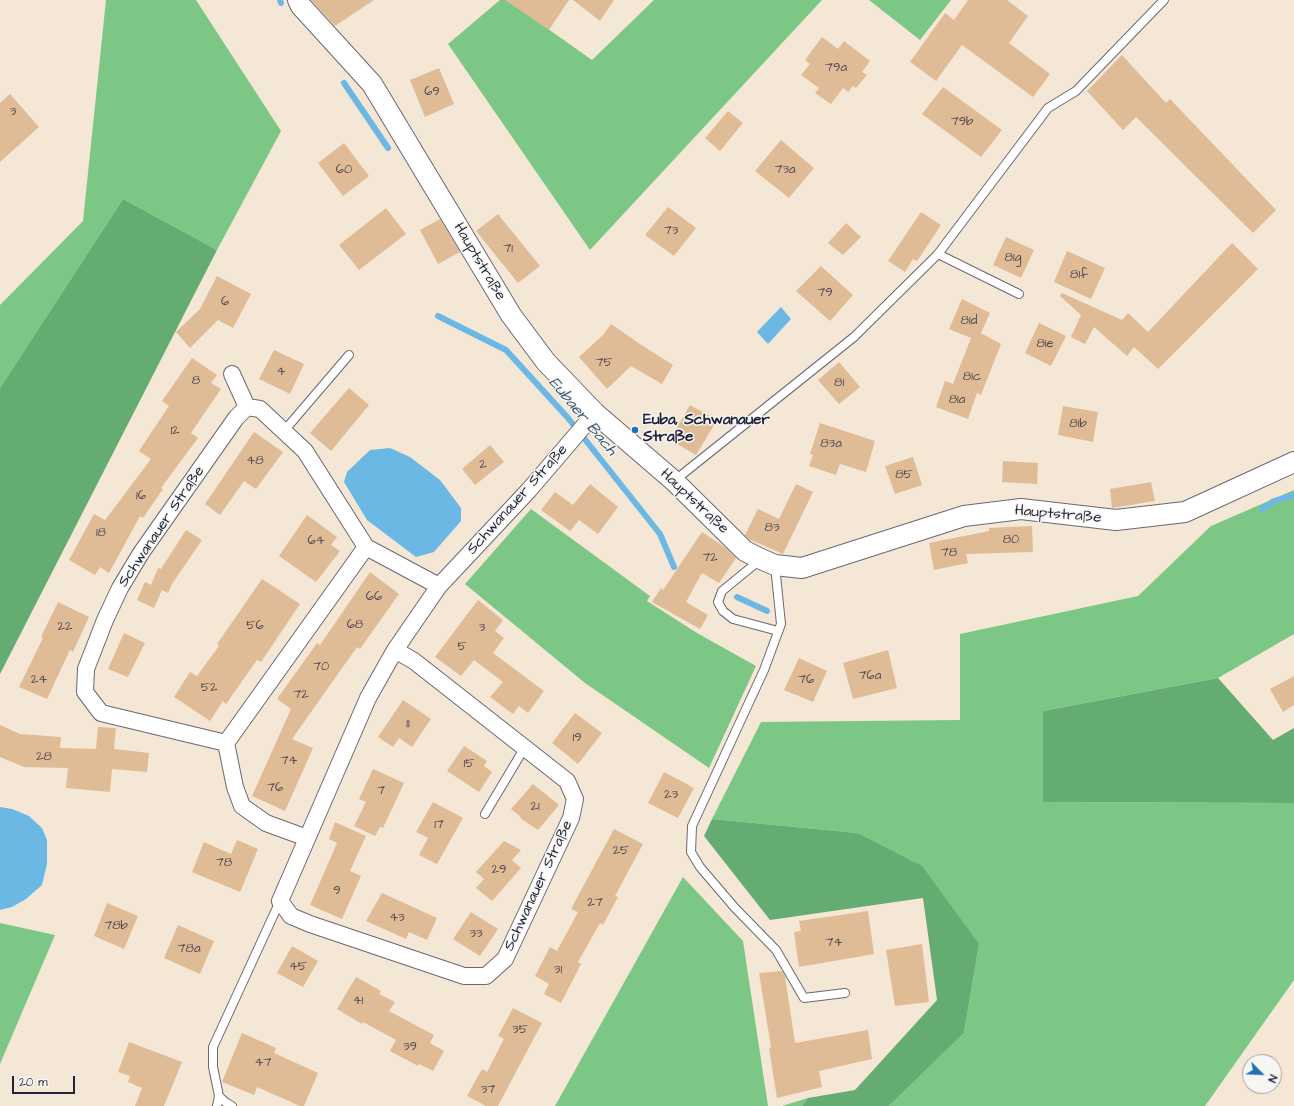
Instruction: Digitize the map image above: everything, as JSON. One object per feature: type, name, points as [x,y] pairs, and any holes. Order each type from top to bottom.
[{"type":"street","name":"Hauptstraße","points":[[298,0],[301,6],[372,84],[511,315],[546,362],[592,416],[674,481],[745,551],[768,562],[802,568],[964,516],[1021,509],[1116,520],[1185,512],[1294,462]]},
{"type":"street","points":[[232,374],[247,407],[260,409],[305,451],[366,547],[439,586]]},
{"type":"street","name":"Schwanauer Straße","points":[[226,743],[101,713],[85,692],[86,669],[105,620],[120,588],[141,553],[236,418],[247,407]]},
{"type":"street","name":"Schwanauer Straße","points":[[395,650],[414,661],[567,781],[575,800],[571,818],[505,959],[486,976],[464,976],[310,924],[291,916],[280,901],[368,698],[395,650],[439,586],[529,490],[592,416]]},
{"type":"street","points":[[307,838],[266,823],[242,806],[235,787],[226,743],[366,547]]},
{"type":"lane","points":[[674,481],[854,337],[938,254],[1048,108],[1076,91],[1164,0]]},
{"type":"lane","points":[[938,254],[1019,294]]},
{"type":"lane","points":[[284,431],[349,355]]},
{"type":"lane","points":[[778,631],[733,619],[722,611],[718,602],[722,591],[768,562],[781,624],[764,670],[692,826],[691,852],[700,867],[776,950],[804,998],[845,993]]},
{"type":"lane","points":[[485,814],[525,747]]},
{"type":"lane","name":"Schwanauer Straße","points":[[220,1096],[212,1067],[213,1047],[280,901]]},
{"type":"lane","points":[[217,1106],[220,1096]]},
{"type":"lane","points":[[220,1096],[225,1102],[232,1106]]},
{"type":"green space","points":[[106,0],[196,0],[281,131],[217,250],[123,199],[0,388],[0,305],[83,221]]},
{"type":"green space","points":[[500,0],[507,0],[592,60],[654,0],[822,0],[590,250],[448,44]]},
{"type":"green space","points":[[869,0],[951,0],[920,40]]},
{"type":"green space","points":[[123,199],[217,250],[0,674],[0,388]]},
{"type":"green space","points":[[1294,490],[1294,634],[1218,678],[1043,711],[1043,802],[1294,803],[1294,980],[1205,1106],[889,1106],[964,1033],[979,944],[857,833],[712,819],[761,722],[960,720],[960,634],[1138,596],[1211,526]]},
{"type":"green space","points":[[531,509],[650,596],[647,601],[697,633],[756,666],[709,768],[585,683],[465,584]]},
{"type":"green space","points":[[1218,678],[1273,740],[1294,728],[1294,803],[1043,802],[1043,711]]},
{"type":"green space","points":[[712,819],[857,833],[922,866],[979,944],[964,1033],[889,1106],[802,1106],[808,1098],[855,1090],[937,1000],[923,898],[770,920],[704,836]]},
{"type":"green space","points":[[683,877],[743,941],[768,1106],[555,1106]]},
{"type":"green space","points":[[0,923],[55,935],[0,1064]]},
{"type":"green space","points":[[808,1098],[802,1106],[782,1106]]},
{"type":"water","points":[[781,307],[791,319],[768,344],[757,332]]},
{"type":"water","points":[[390,448],[410,457],[440,480],[461,508],[461,521],[434,552],[416,557],[367,520],[344,482],[347,472],[370,450]]},
{"type":"water","points":[[0,807],[12,809],[29,816],[42,828],[47,840],[47,864],[42,885],[26,899],[12,907],[0,910]]},
{"type":"building","points":[[311,0],[374,0],[335,26]]},
{"type":"building","points":[[505,0],[569,0],[549,30]]},
{"type":"building","points":[[573,0],[614,0],[600,21]]},
{"type":"building","points":[[968,0],[1007,0],[1028,16],[1009,43],[1050,74],[1033,97],[962,45],[936,81],[910,62],[945,13],[954,20]]},
{"type":"building","points":[[822,37],[838,49],[844,41],[870,61],[862,72],[867,75],[856,88],[853,86],[848,92],[843,88],[831,104],[815,93],[819,88],[801,75],[810,64],[805,60]]},
{"type":"building","points":[[1122,55],[1166,103],[1170,99],[1276,210],[1253,233],[1136,117],[1123,130],[1087,91]]},
{"type":"building","points":[[439,68],[454,104],[425,117],[410,80]]},
{"type":"building","points":[[943,87],[1002,130],[981,157],[922,114]]},
{"type":"building","points":[[10,94],[39,127],[0,162],[0,103]]},
{"type":"building","points":[[728,111],[743,123],[720,151],[705,138]]},
{"type":"building","points":[[781,140],[814,168],[789,198],[755,171]]},
{"type":"building","points":[[344,143],[369,176],[343,196],[318,163]]},
{"type":"building","points":[[668,207],[696,228],[674,256],[645,235]]},
{"type":"building","points":[[386,208],[406,234],[359,270],[339,245]]},
{"type":"building","points":[[921,212],[941,225],[917,261],[913,259],[905,272],[888,261]]},
{"type":"building","points":[[498,214],[540,266],[518,283],[476,231]]},
{"type":"building","points":[[440,219],[460,252],[438,264],[420,230]]},
{"type":"building","points":[[846,223],[861,237],[843,255],[828,243]]},
{"type":"building","points":[[1006,237],[1034,250],[1021,278],[993,265]]},
{"type":"building","points":[[1232,243],[1258,269],[1158,369],[1134,347],[1127,356],[1094,327],[1085,344],[1071,337],[1081,315],[1060,296],[1062,293],[1122,320],[1128,313],[1148,332]]},
{"type":"building","points":[[1067,251],[1105,268],[1091,299],[1054,282]]},
{"type":"building","points":[[821,266],[853,295],[830,321],[796,291]]},
{"type":"building","points":[[217,276],[251,294],[233,328],[218,320],[190,348],[176,332],[200,309]]},
{"type":"building","points":[[962,299],[990,313],[981,333],[1001,344],[981,395],[977,393],[968,419],[936,407],[945,381],[953,384],[971,338],[949,329]]},
{"type":"building","points":[[1039,323],[1066,336],[1051,366],[1025,353]]},
{"type":"building","points":[[611,324],[673,365],[662,384],[631,366],[607,389],[579,357],[603,335]]},
{"type":"building","points":[[274,350],[304,364],[290,394],[259,379]]},
{"type":"building","points":[[192,358],[217,375],[211,383],[221,389],[191,433],[198,438],[161,488],[163,489],[143,518],[140,516],[109,573],[100,567],[95,575],[69,560],[94,514],[105,520],[151,459],[139,451],[169,406],[162,401]]},
{"type":"building","points":[[839,362],[860,387],[839,404],[818,380]]},
{"type":"building","points":[[349,388],[369,405],[331,451],[310,433]]},
{"type":"building","points":[[690,405],[717,420],[696,455],[670,440]]},
{"type":"building","points":[[1063,406],[1098,412],[1093,442],[1058,435]]},
{"type":"building","points":[[820,423],[875,441],[866,472],[840,464],[836,475],[809,466],[813,455],[810,454]]},
{"type":"building","points":[[254,432],[283,452],[256,489],[244,481],[220,515],[205,504]]},
{"type":"building","points":[[490,445],[504,462],[475,485],[462,469]]},
{"type":"building","points":[[913,457],[922,485],[895,494],[885,466]]},
{"type":"building","points":[[1003,461],[1038,463],[1037,484],[1002,482]]},
{"type":"building","points":[[1151,482],[1155,501],[1112,508],[1110,489]]},
{"type":"building","points":[[590,484],[618,507],[598,534],[579,520],[570,531],[541,510],[555,492],[573,505]]},
{"type":"building","points":[[796,484],[813,492],[783,554],[749,539],[745,535],[758,509],[779,519]]},
{"type":"building","points":[[307,515],[337,537],[331,545],[340,551],[316,582],[279,556]]},
{"type":"building","points":[[1032,526],[1033,552],[966,554],[968,563],[934,570],[929,543],[989,531],[989,528]]},
{"type":"building","points":[[186,530],[202,540],[172,584],[168,593],[151,585],[158,568],[161,569]]},
{"type":"building","points":[[702,532],[726,548],[736,558],[719,583],[702,573],[686,602],[708,615],[700,629],[652,602],[661,588],[663,590]]},
{"type":"building","points":[[370,572],[399,594],[360,649],[357,647],[292,739],[313,748],[285,811],[252,796],[291,709],[277,699],[317,643],[320,645]]},
{"type":"building","points":[[262,579],[300,604],[261,662],[257,660],[226,704],[223,701],[210,721],[174,697],[190,672],[197,676],[219,646],[217,644]]},
{"type":"building","points":[[145,582],[162,590],[154,608],[137,600]]},
{"type":"building","points":[[478,600],[503,620],[495,631],[504,638],[493,653],[544,691],[528,713],[519,706],[513,714],[490,697],[503,682],[474,660],[461,676],[435,657]]},
{"type":"building","points":[[58,602],[89,617],[73,652],[70,650],[47,699],[19,687],[43,638],[41,637]]},
{"type":"building","points":[[124,633],[145,643],[128,677],[108,669]]},
{"type":"building","points":[[888,650],[897,688],[853,699],[843,663]]},
{"type":"building","points":[[799,658],[827,671],[813,702],[784,690]]},
{"type":"building","points":[[1294,676],[1294,705],[1283,712],[1270,689]]},
{"type":"building","points":[[403,700],[431,719],[412,747],[399,738],[393,747],[378,737]]},
{"type":"building","points":[[575,713],[602,733],[578,764],[552,743]]},
{"type":"building","points":[[0,725],[20,734],[61,737],[60,748],[96,749],[98,727],[116,728],[114,749],[149,753],[147,772],[112,769],[110,792],[66,788],[68,768],[24,767],[0,757]]},
{"type":"building","points":[[464,746],[487,761],[484,766],[492,772],[479,792],[447,771]]},
{"type":"building","points":[[373,769],[404,783],[383,828],[380,827],[375,836],[354,826],[366,802],[359,799]]},
{"type":"building","points":[[664,772],[694,788],[678,818],[648,803]]},
{"type":"building","points":[[533,784],[559,805],[538,830],[520,818],[521,817],[511,809]]},
{"type":"building","points":[[433,802],[463,818],[437,864],[419,855],[428,838],[416,832]]},
{"type":"building","points":[[335,822],[366,836],[350,871],[361,876],[342,919],[310,905],[337,843],[329,839]]},
{"type":"building","points":[[614,829],[643,844],[615,896],[618,897],[603,925],[600,923],[578,962],[581,964],[561,1003],[544,994],[549,984],[535,976],[550,947],[557,951],[578,912],[571,909]]},
{"type":"building","points":[[237,840],[258,849],[240,892],[192,872],[204,842],[231,854]]},
{"type":"building","points":[[504,841],[521,850],[512,860],[521,868],[492,901],[476,888],[484,879],[476,872]]},
{"type":"building","points":[[382,893],[437,918],[427,940],[409,932],[406,939],[366,921]]},
{"type":"building","points":[[107,903],[138,916],[124,949],[94,936]]},
{"type":"building","points":[[868,911],[874,954],[799,967],[794,932],[801,931],[799,921]]},
{"type":"building","points":[[471,912],[498,929],[480,956],[453,939]]},
{"type":"building","points":[[178,925],[214,941],[200,974],[164,958]]},
{"type":"building","points":[[922,944],[929,1002],[895,1006],[886,950]]},
{"type":"building","points":[[292,946],[318,961],[303,987],[277,973]]},
{"type":"building","points":[[782,971],[785,976],[795,1043],[868,1030],[872,1059],[819,1071],[822,1087],[777,1098],[769,1048],[771,1047],[759,973]]},
{"type":"building","points":[[356,977],[381,991],[379,994],[395,1002],[389,1011],[434,1035],[430,1043],[444,1051],[433,1071],[419,1064],[418,1066],[390,1051],[396,1040],[363,1022],[362,1024],[337,1009]]},
{"type":"building","points":[[513,1008],[542,1023],[498,1106],[486,1106],[467,1096],[482,1069],[487,1072],[504,1039],[498,1036]]},
{"type":"building","points":[[242,1033],[276,1048],[274,1053],[318,1073],[304,1106],[300,1106],[257,1087],[254,1095],[222,1082]]},
{"type":"building","points":[[129,1042],[182,1062],[164,1106],[135,1106],[142,1088],[128,1082],[130,1076],[118,1072]]},
{"type":"waterway","points":[[344,83],[388,148]]},
{"type":"waterway","name":"Eubaer Bach","points":[[438,316],[506,350],[568,418],[660,534],[674,567]]},
{"type":"waterway","points":[[1262,509],[1274,501],[1294,495]]},
{"type":"waterway","points":[[737,597],[767,611]]},
{"type":"place","name":"Euba, Schwanauer Straße","points":[[635,430]]}]
